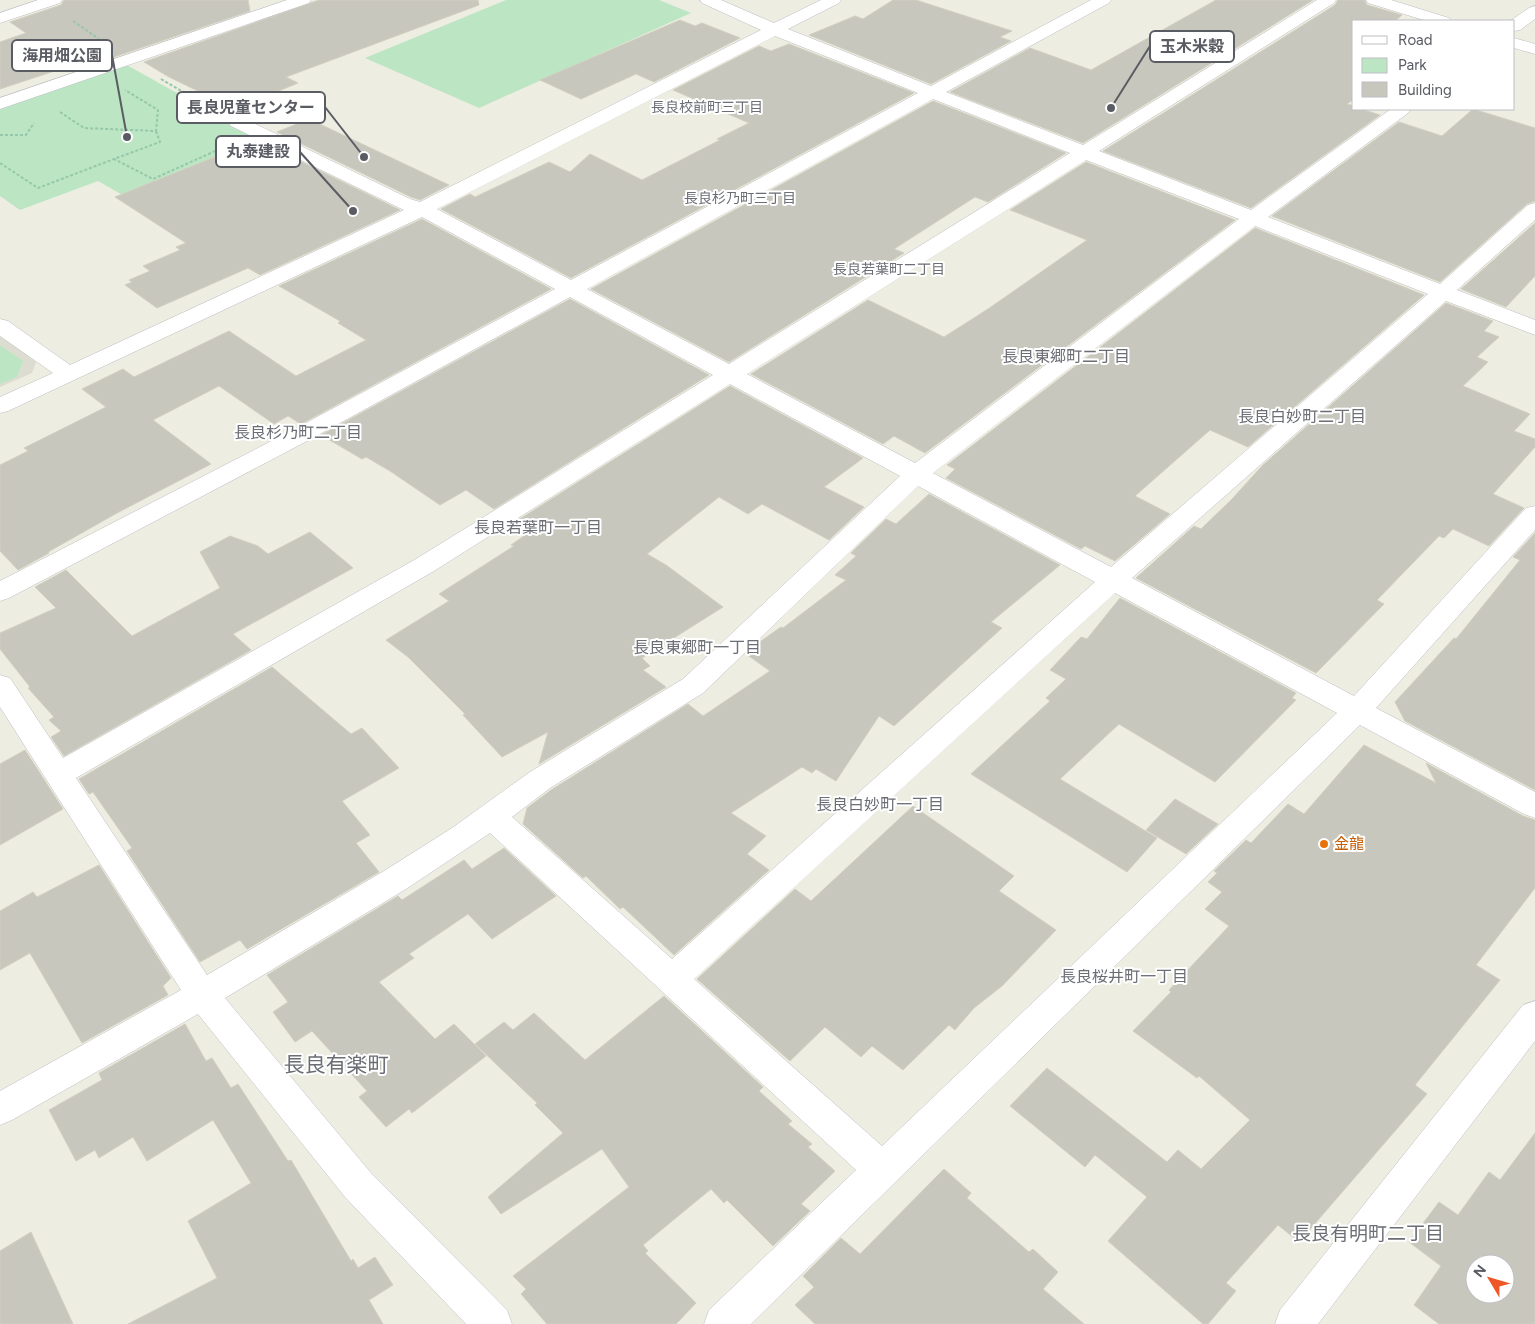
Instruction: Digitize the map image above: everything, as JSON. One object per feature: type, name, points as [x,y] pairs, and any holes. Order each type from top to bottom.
[{"type":"street","points":[[0,104],[303,0]]},
{"type":"street","points":[[708,0],[776,30],[932,93],[1535,328]]},
{"type":"street","points":[[0,406],[422,209],[832,0]]},
{"type":"street","points":[[0,592],[299,436],[1103,0]]},
{"type":"street","points":[[58,774],[425,565],[1328,0]]},
{"type":"street","points":[[1374,0],[1440,20]]},
{"type":"street","points":[[0,18],[50,1]]},
{"type":"street","points":[[1515,25],[1535,11]]},
{"type":"street","points":[[1515,43],[1535,49]]},
{"type":"street","points":[[0,1109],[202,995],[395,880],[463,836],[540,780],[693,686],[916,474],[1253,218],[1401,110]]},
{"type":"street","points":[[237,122],[403,204],[422,209],[1535,806]]},
{"type":"street","points":[[672,980],[1113,580],[1443,292],[1535,209]]},
{"type":"street","points":[[0,326],[69,374]]},
{"type":"street","points":[[723,1324],[1357,711],[1535,514]]},
{"type":"street","points":[[0,685],[202,995],[358,1185],[493,1324]]},
{"type":"street","points":[[490,815],[882,1170]]},
{"type":"street","points":[[1294,1324],[1535,1015]]},
{"type":"path","points":[[50,1],[128,59],[237,122]]},
{"type":"path","points":[[0,163],[38,188],[160,142],[156,132],[158,110],[119,87]]},
{"type":"path","points":[[30,94],[48,103],[84,128],[156,132]]},
{"type":"path","points":[[0,135],[26,135],[34,123]]},
{"type":"path","points":[[114,159],[153,179],[225,147]]},
{"type":"shaded area","points":[[0,335],[36,362],[32,373],[0,387]]},
{"type":"green space","points":[[506,0],[659,0],[691,13],[479,108],[365,58]]},
{"type":"green space","points":[[125,64],[256,139],[126,197],[98,181],[20,210],[0,196],[0,107]]},
{"type":"green space","points":[[0,345],[23,361],[17,377],[0,384]]},
{"type":"building","points":[[64,0],[248,0],[250,11],[102,61],[91,59],[0,89],[0,42],[26,33],[10,22],[61,5]]},
{"type":"building","points":[[319,0],[478,0],[479,5],[286,77],[298,83],[235,109],[169,77],[144,62]]},
{"type":"building","points":[[893,0],[916,0],[1012,31],[1000,37],[1011,41],[931,84],[809,35],[855,16],[863,19]]},
{"type":"building","points":[[1216,0],[1313,0],[1083,143],[950,92],[1030,48],[1091,70]]},
{"type":"building","points":[[1338,0],[1364,0],[1367,5],[1402,15],[1396,20],[1352,20],[1352,100],[1347,104],[1352,105],[1352,110],[1364,110],[1380,115],[1251,208],[1103,151],[1335,5]]},
{"type":"building","points":[[680,20],[695,26],[702,23],[740,38],[654,82],[636,74],[581,99],[540,80]]},
{"type":"building","points":[[789,44],[914,93],[571,278],[441,209],[470,194],[475,197],[549,162],[570,172],[590,154],[642,180],[749,123],[673,90],[759,46],[771,51]]},
{"type":"building","points":[[933,101],[1066,153],[988,202],[975,197],[894,249],[904,253],[729,362],[591,289]]},
{"type":"building","points":[[1472,110],[1535,128],[1535,201],[1527,204],[1440,282],[1272,216],[1399,122],[1442,136]]},
{"type":"building","points":[[309,119],[449,185],[420,200],[277,132]]},
{"type":"building","points":[[257,140],[400,210],[260,275],[248,268],[157,308],[125,285],[132,282],[129,280],[150,271],[143,266],[180,250],[176,247],[186,243],[115,197]]},
{"type":"building","points":[[1086,162],[1235,220],[925,453],[894,436],[883,444],[751,374],[868,300],[944,337],[988,309],[1087,240],[1010,210]]},
{"type":"building","points":[[422,219],[551,289],[301,424],[288,416],[274,424],[219,386],[153,420],[211,464],[117,513],[18,570],[0,551],[0,465],[28,451],[24,448],[106,407],[82,389],[123,369],[134,377],[229,331],[296,376],[366,340],[338,323],[340,321],[279,286]]},
{"type":"building","points":[[1535,223],[1535,276],[1506,307],[1461,289]]},
{"type":"building","points":[[1255,228],[1424,295],[1248,447],[1210,430],[1135,496],[1170,514],[1115,561],[1085,546],[1081,549],[946,478],[955,469],[947,465]]},
{"type":"building","points":[[570,299],[709,375],[494,509],[466,490],[440,505],[390,471],[366,457],[362,459],[321,435]]},
{"type":"building","points":[[1446,303],[1493,321],[1484,331],[1499,337],[1477,357],[1488,362],[1463,386],[1530,414],[1514,431],[1535,439],[1535,447],[1493,494],[1524,508],[1489,546],[1453,529],[1444,538],[1439,536],[1377,600],[1384,604],[1316,673],[1136,578],[1194,526],[1201,529],[1263,465]]},
{"type":"building","points":[[730,386],[863,458],[824,487],[864,507],[829,540],[762,504],[748,514],[719,497],[647,554],[666,565],[723,607],[642,658],[650,666],[643,670],[666,687],[539,764],[548,732],[502,757],[463,715],[465,714],[408,657],[386,640],[449,601],[439,594],[514,546],[511,545],[531,531],[515,522]]},
{"type":"building","points":[[929,494],[1060,565],[991,622],[1002,628],[894,726],[879,716],[836,781],[816,769],[812,773],[802,767],[731,813],[766,836],[747,854],[769,870],[674,955],[623,907],[620,909],[586,876],[583,878],[523,824],[527,808],[551,790],[688,704],[703,716],[770,671],[746,654],[758,643],[781,627],[783,628],[846,580],[835,575],[856,556],[851,553],[886,519],[896,524]]},
{"type":"building","points":[[310,532],[353,568],[233,634],[251,650],[64,756],[51,737],[61,731],[49,720],[54,717],[28,688],[30,687],[0,649],[0,633],[56,608],[35,587],[66,570],[132,636],[220,588],[200,552],[230,536],[258,546],[268,554]]},
{"type":"building","points":[[1535,533],[1535,790],[1405,721],[1395,702],[1454,638],[1456,639],[1520,560],[1513,557]]},
{"type":"building","points":[[1120,598],[1296,693],[1292,698],[1296,700],[1215,782],[1119,724],[1060,779],[1157,838],[1127,872],[971,774],[1050,701],[1046,698],[1066,679],[1050,670],[1081,637],[1087,639]]},
{"type":"building","points":[[272,667],[351,734],[362,728],[399,768],[342,801],[370,835],[356,843],[379,872],[247,949],[240,940],[200,962],[127,851],[132,848],[93,792],[89,794],[79,779]]},
{"type":"building","points":[[1364,745],[1436,783],[1426,763],[1523,816],[1535,820],[1535,888],[1476,965],[1500,980],[1415,1085],[1427,1094],[1299,1242],[1278,1225],[1226,1283],[1236,1291],[1208,1324],[1203,1324],[1108,1241],[1147,1197],[1095,1155],[1085,1167],[1010,1106],[1047,1068],[1167,1162],[1178,1150],[1201,1169],[1250,1120],[1199,1076],[1197,1078],[1133,1031],[1171,992],[1169,990],[1229,926],[1205,909],[1222,892],[1208,882],[1217,873],[1214,871],[1246,840],[1251,843],[1288,804],[1304,814]]},
{"type":"building","points":[[25,750],[63,809],[0,845],[0,764]]},
{"type":"building","points":[[1175,799],[1218,824],[1186,854],[1146,830]]},
{"type":"building","points":[[913,806],[1014,876],[999,891],[1056,930],[1002,986],[974,1008],[955,1030],[949,1025],[903,1070],[872,1046],[861,1057],[825,1027],[790,1061],[697,979],[795,889],[811,901]]},
{"type":"building","points":[[504,848],[556,896],[492,939],[468,914],[409,954],[414,958],[379,982],[435,1039],[454,1024],[486,1056],[412,1113],[409,1109],[386,1127],[359,1097],[367,1091],[312,1031],[295,1042],[273,1012],[288,1002],[267,975],[398,896],[402,900],[464,860],[472,869]]},
{"type":"building","points":[[99,865],[171,978],[163,986],[168,995],[82,1043],[30,953],[0,970],[0,911],[33,892],[37,897]]},
{"type":"building","points":[[664,996],[763,1087],[759,1091],[792,1121],[788,1124],[812,1144],[808,1147],[835,1171],[801,1204],[810,1211],[773,1246],[727,1200],[724,1203],[711,1189],[643,1245],[648,1251],[645,1253],[696,1303],[676,1324],[547,1324],[521,1294],[526,1289],[513,1276],[629,1187],[602,1149],[501,1214],[488,1197],[563,1133],[535,1105],[537,1103],[475,1044],[504,1022],[513,1030],[534,1013],[585,1060]]},
{"type":"building","points":[[185,1024],[206,1061],[212,1058],[231,1088],[238,1084],[288,1161],[291,1160],[351,1261],[353,1259],[358,1268],[375,1257],[393,1285],[369,1300],[383,1324],[128,1324],[217,1278],[188,1221],[251,1183],[213,1120],[147,1161],[133,1137],[99,1158],[95,1150],[76,1161],[49,1110],[102,1080],[99,1073]]},
{"type":"building","points":[[1535,1133],[1535,1324],[1439,1324],[1414,1305],[1441,1266],[1409,1242],[1439,1202],[1458,1215],[1489,1172],[1500,1180]]},
{"type":"building","points":[[944,1169],[971,1193],[967,1198],[1029,1252],[1033,1249],[1058,1272],[1043,1289],[1084,1324],[815,1324],[795,1305],[814,1287],[803,1276],[841,1238],[860,1254]]},
{"type":"building","points":[[31,1232],[73,1324],[0,1324],[0,1251]]},
{"type":"place","name":"玉木米穀","points":[[1111,108]]},
{"type":"place","name":"海用畑公園","points":[[127,137]]},
{"type":"place","name":"長良児童センター","points":[[364,157]]},
{"type":"place","name":"丸泰建設","points":[[353,211]]},
{"type":"place","name":"金龍","points":[[1324,844]]},
{"type":"district","name":"長良校前町三丁目","points":[[707,107]]},
{"type":"district","name":"長良杉乃町三丁目","points":[[740,198]]},
{"type":"district","name":"長良若葉町二丁目","points":[[889,269]]},
{"type":"district","name":"長良東郷町二丁目","points":[[1066,356]]},
{"type":"district","name":"長良白妙町二丁目","points":[[1302,416]]},
{"type":"district","name":"長良杉乃町二丁目","points":[[298,432]]},
{"type":"district","name":"長良若葉町一丁目","points":[[538,527]]},
{"type":"district","name":"長良東郷町一丁目","points":[[697,647]]},
{"type":"district","name":"長良白妙町一丁目","points":[[880,804]]},
{"type":"district","name":"長良桜井町一丁目","points":[[1124,976]]},
{"type":"district","name":"長良有楽町","points":[[336,1065]]},
{"type":"district","name":"長良有明町二丁目","points":[[1368,1233]]}]
